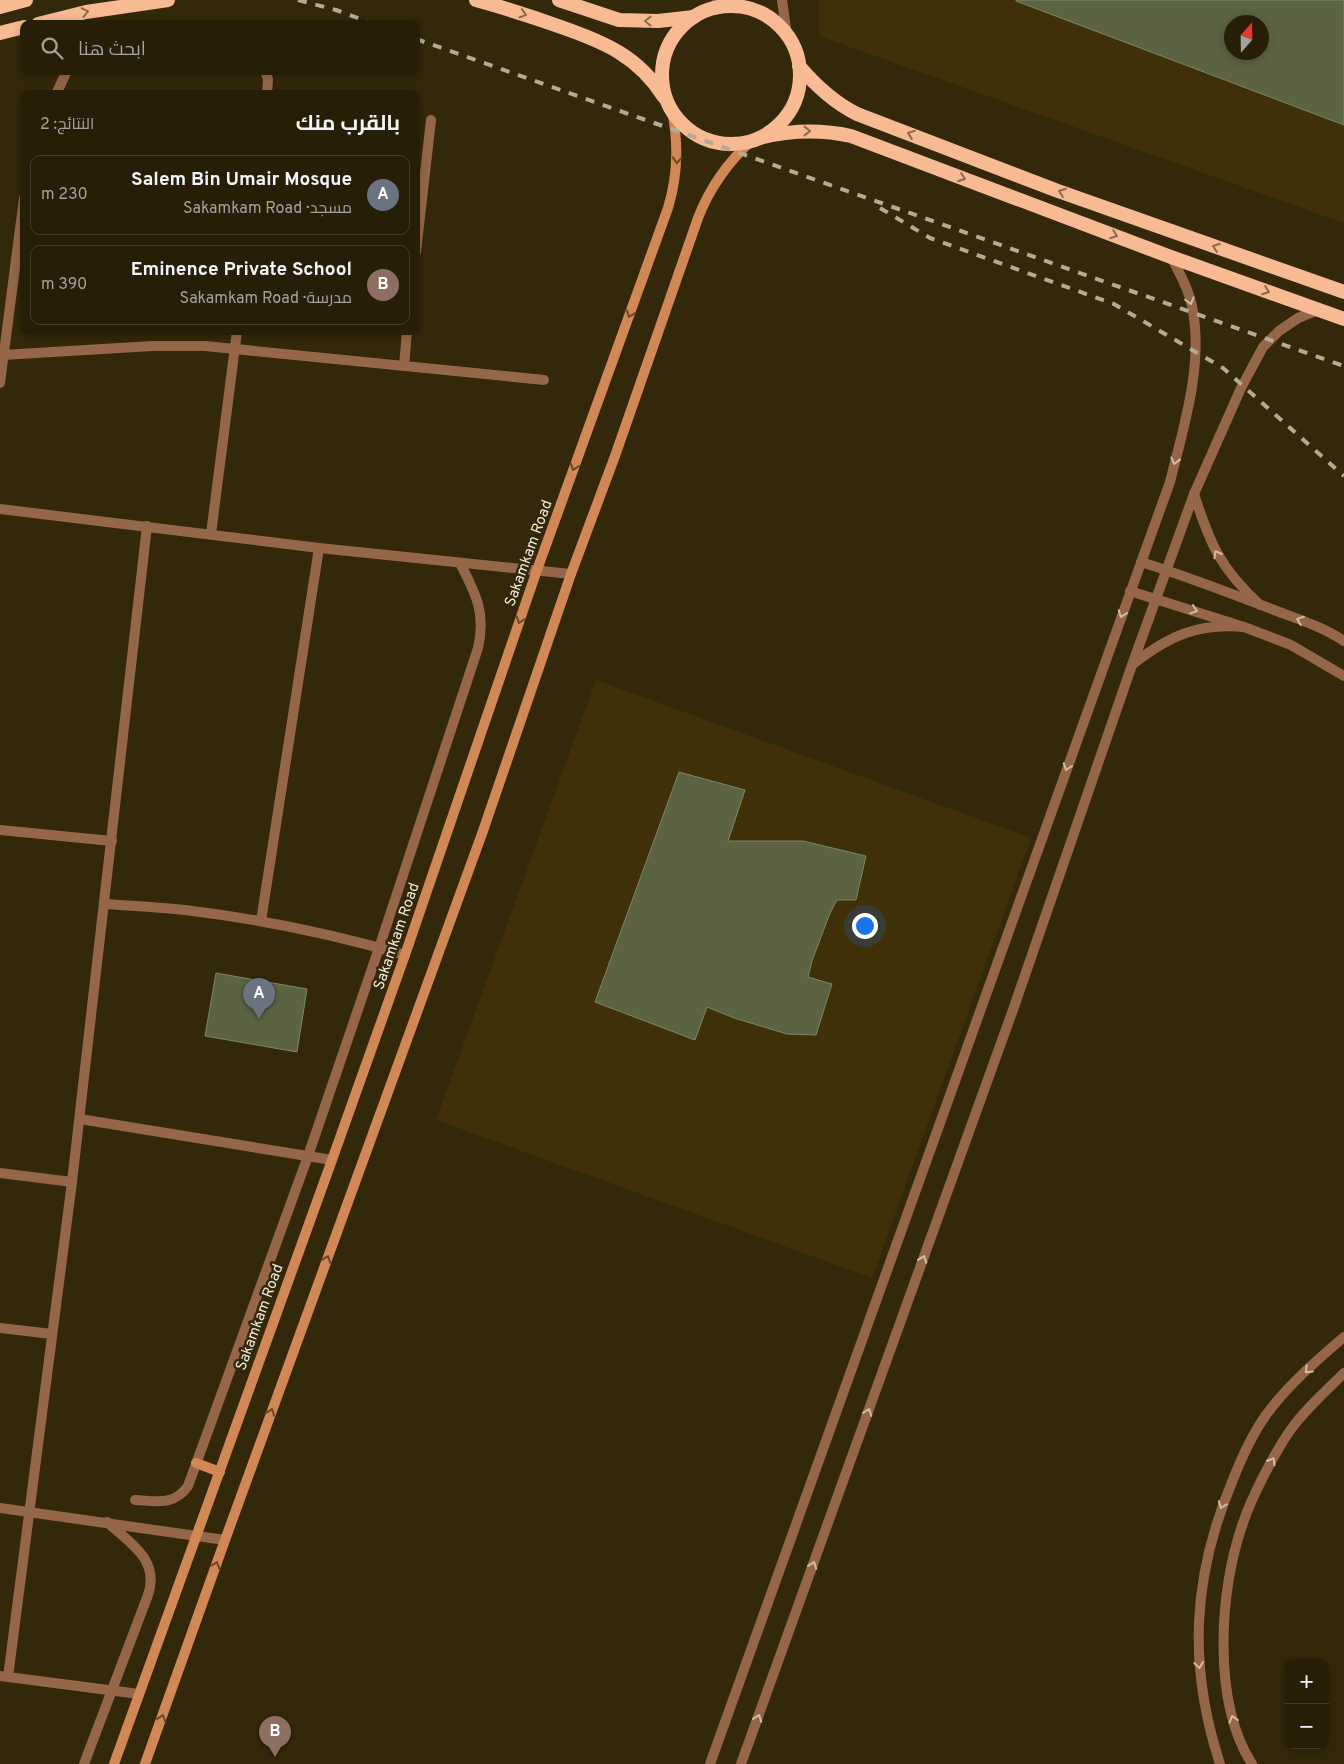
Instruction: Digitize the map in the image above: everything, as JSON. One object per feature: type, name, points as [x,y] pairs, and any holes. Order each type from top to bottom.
[{"type":"highway","points":[[0,7],[26,0]]},
{"type":"highway","points":[[54,20],[86,12],[168,0]]},
{"type":"highway","points":[[476,0],[533,17],[608,45],[628,58],[647,75],[684,125],[694,134],[706,140],[733,144],[778,133],[798,131],[818,131],[851,136],[1171,257],[1344,319]]},
{"type":"highway","points":[[559,0],[619,20],[658,21],[702,14],[729,7],[755,11],[768,17],[787,36],[794,48],[799,66],[799,87],[789,112],[781,123],[771,132],[756,139]]},
{"type":"highway","points":[[670,107],[662,77],[666,51],[672,39],[681,28],[702,14]]},
{"type":"highway","points":[[0,33],[20,28]]},
{"type":"highway","points":[[799,66],[826,95],[857,114],[1058,191],[1344,292]]},
{"type":"main road","name":"Sakamkam Road","points":[[114,1764],[405,955],[537,570],[673,193],[678,161],[678,144],[670,107]]},
{"type":"main road","points":[[146,1764],[225,1540],[483,831],[571,574],[615,456],[703,204],[717,178],[728,164],[756,139]]},
{"type":"main road","points":[[196,1463],[220,1472]]},
{"type":"street","points":[[702,14],[721,0]]},
{"type":"street","points":[[782,0],[787,36]]},
{"type":"street","points":[[58,90],[65,75]]},
{"type":"street","points":[[267,75],[267,90]]},
{"type":"street","points":[[420,217],[431,120]]},
{"type":"street","points":[[0,383],[20,243]]},
{"type":"street","points":[[710,1764],[1170,482],[1186,420],[1196,355],[1196,329],[1192,304],[1183,279],[1171,257]]},
{"type":"street","points":[[741,1764],[1017,997],[1132,665],[1194,494],[1241,388],[1263,347],[1279,331],[1298,318],[1318,310]]},
{"type":"street","points":[[211,534],[237,335]]},
{"type":"street","points":[[404,366],[408,335]]},
{"type":"street","points":[[3,355],[177,346],[235,349],[544,380]]},
{"type":"street","points":[[1194,494],[1211,545],[1224,567],[1240,587],[1260,605]]},
{"type":"street","points":[[0,509],[460,564],[571,574]]},
{"type":"street","points":[[139,1694],[4,1677],[31,1511],[80,1119],[147,526]]},
{"type":"street","points":[[261,921],[320,548]]},
{"type":"street","points":[[1141,562],[1167,570],[1332,633],[1344,641]]},
{"type":"street","points":[[135,1500],[163,1501],[177,1498],[188,1486],[308,1156],[379,948],[481,635],[480,607],[460,564]]},
{"type":"street","points":[[1130,591],[1244,627],[1291,645],[1344,676]]},
{"type":"street","points":[[1132,665],[1163,642],[1187,632],[1225,625],[1244,627]]},
{"type":"street","points":[[0,830],[112,841]]},
{"type":"street","points":[[105,904],[184,910],[261,921],[321,933],[405,955]]},
{"type":"street","points":[[80,1119],[332,1160]]},
{"type":"street","points":[[0,1174],[72,1182]]},
{"type":"street","points":[[0,1328],[52,1334]]},
{"type":"street","points":[[1220,1764],[1212,1738],[1198,1661],[1198,1627],[1204,1567],[1220,1510],[1246,1447],[1266,1415],[1288,1390],[1344,1337]]},
{"type":"street","points":[[1252,1764],[1245,1754],[1236,1729],[1228,1703],[1225,1677],[1224,1619],[1230,1570],[1243,1522],[1268,1469],[1289,1432],[1312,1404],[1344,1374]]},
{"type":"street","points":[[0,1508],[225,1540]]},
{"type":"street","points":[[84,1764],[152,1581],[149,1565],[144,1557],[107,1522]]},
{"type":"shaded area","points":[[819,0],[1344,0],[1344,223],[819,36]]},
{"type":"shaded area","points":[[596,680],[1031,838],[872,1278],[436,1120]]},
{"type":"building","points":[[1016,0],[1344,0],[1344,125],[1016,1]]},
{"type":"building","points":[[679,772],[745,790],[728,841],[803,841],[866,856],[856,900],[837,900],[830,913],[812,961],[808,977],[832,984],[816,1035],[787,1034],[734,1018],[707,1007],[695,1040],[595,1002]]},
{"type":"building","points":[[216,973],[307,989],[297,1052],[205,1036]]},
{"type":"railway","points":[[298,0],[336,10],[363,20]]},
{"type":"railway","points":[[420,40],[1344,366]]},
{"type":"railway","points":[[880,208],[930,238],[1114,304],[1223,368],[1344,476]]},
{"type":"place","name":"Salem Bin Umair Mosque","points":[[259,1019]]},
{"type":"place","name":"Eminence Private School","points":[[275,1757]]}]
